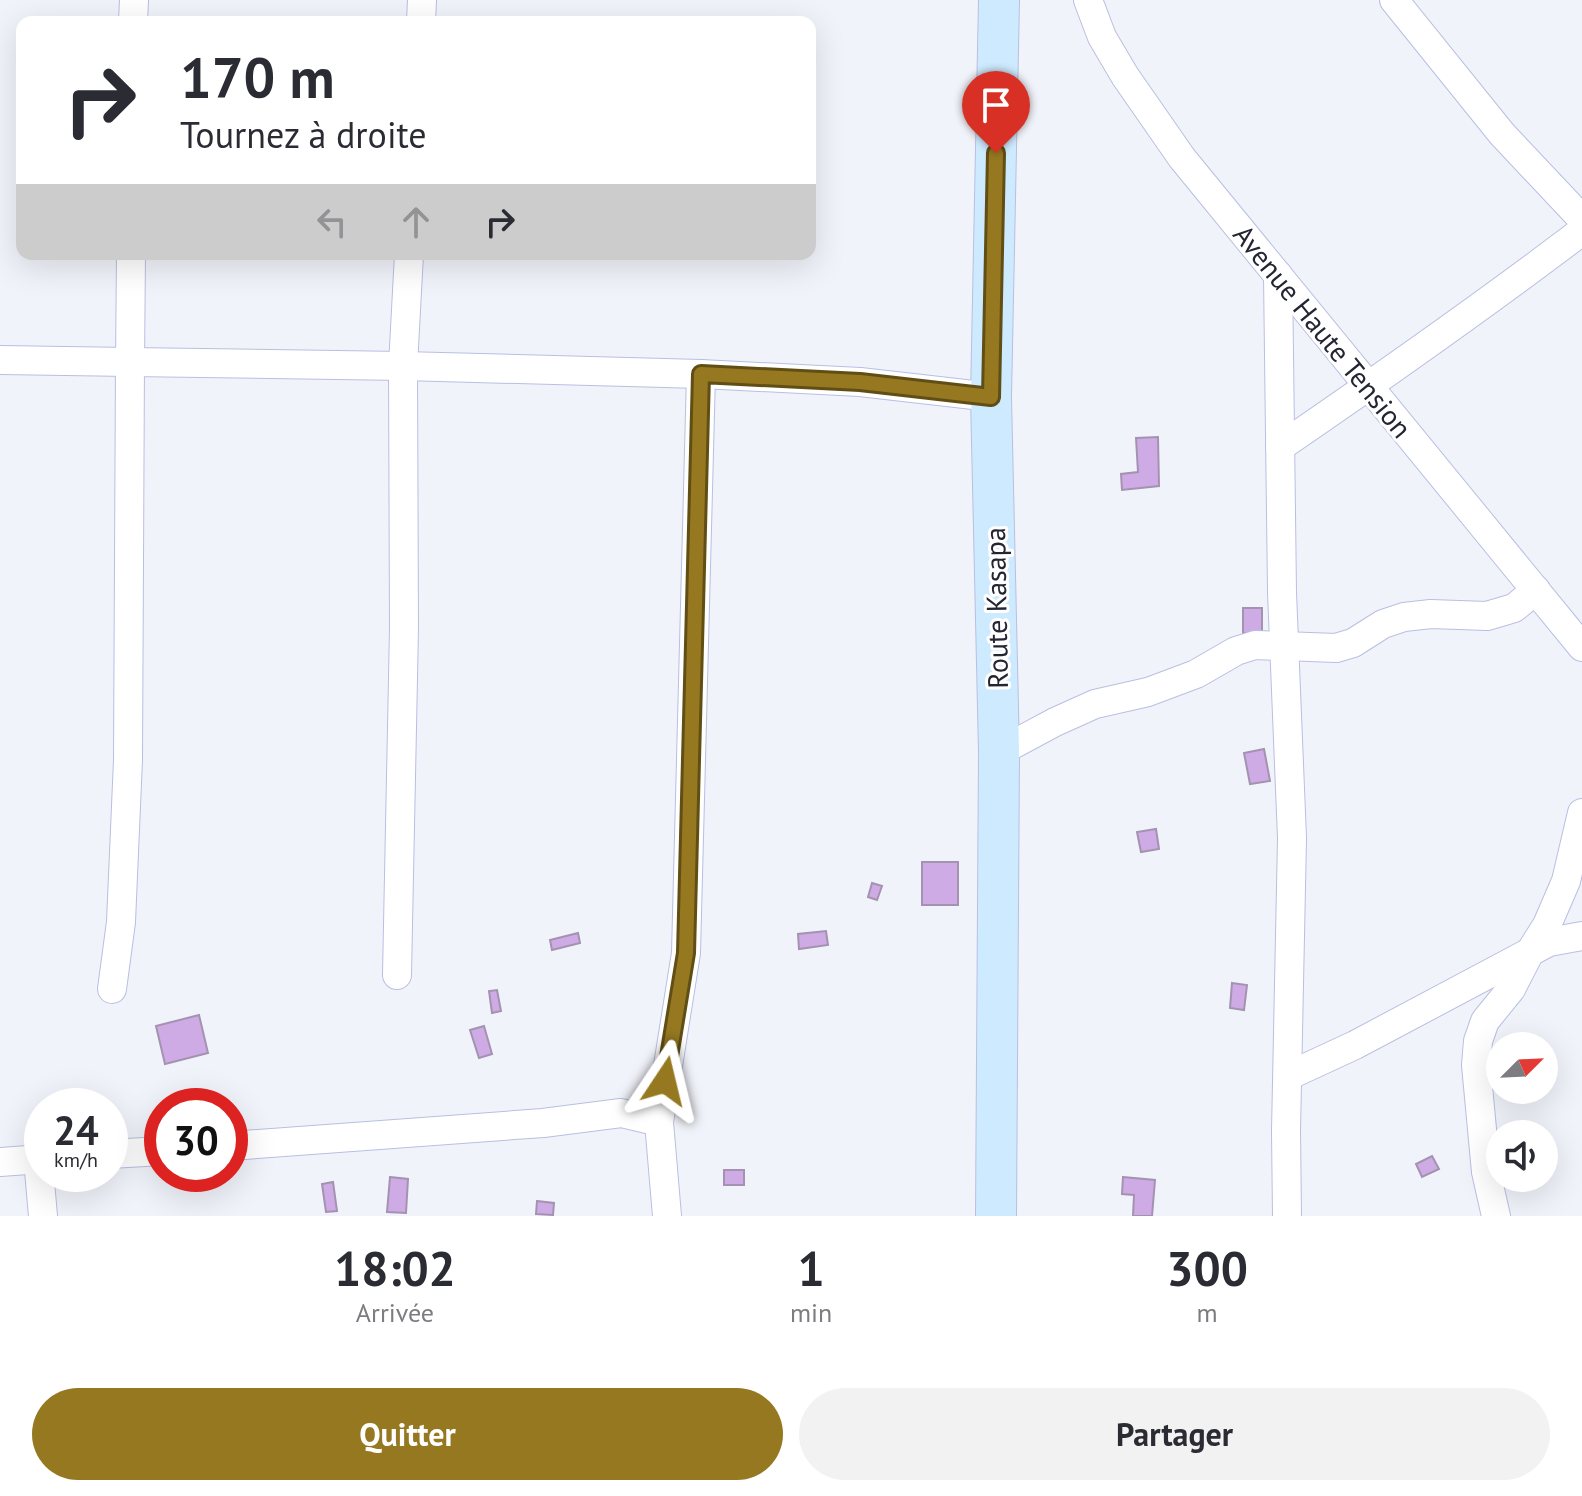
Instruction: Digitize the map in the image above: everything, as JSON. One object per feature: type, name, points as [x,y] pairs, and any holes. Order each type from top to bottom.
[{"type":"main road","name":"Route Kasapa","points":[[996,1216],[999,752],[991,397],[999,0]]},
{"type":"street","name":"Avenue Haute Tension","points":[[1088,0],[1102,37],[1125,76],[1182,158],[1582,647]]},
{"type":"street","points":[[1394,0],[1502,134],[1582,219]]},
{"type":"street","points":[[1280,447],[1500,293],[1582,231]]},
{"type":"street","points":[[112,989],[121,922],[128,760],[131,260]]},
{"type":"street","points":[[397,975],[404,628],[403,366],[409,260]]},
{"type":"street","points":[[1278,275],[1292,838],[1287,1216]]},
{"type":"street","points":[[0,360],[701,374],[860,382],[991,397]]},
{"type":"street","points":[[667,1216],[659,1122],[686,953],[701,374]]},
{"type":"street","points":[[999,752],[1095,704],[1148,692],[1196,674],[1236,651],[1255,645],[1336,648],[1353,643],[1383,624],[1404,617],[1431,614],[1487,616],[1514,608],[1536,590]]},
{"type":"street","points":[[1496,1216],[1486,1172],[1476,1065],[1478,1041],[1485,1021],[1511,989],[1547,925],[1566,881],[1582,813]]},
{"type":"street","points":[[1288,1076],[1355,1045],[1549,942],[1582,936]]},
{"type":"street","points":[[248,1145],[543,1123],[621,1113],[659,1122]]},
{"type":"street","points":[[0,1162],[24,1160]]},
{"type":"street","points":[[42,1192],[43,1216]]},
{"type":"building","points":[[1158,437],[1159,486],[1122,490],[1121,474],[1138,472],[1136,438]]},
{"type":"building","points":[[1243,608],[1262,608],[1262,633],[1243,633]]},
{"type":"building","points":[[1264,749],[1270,781],[1250,784],[1244,753]]},
{"type":"building","points":[[1156,829],[1159,849],[1141,852],[1137,832]]},
{"type":"building","points":[[922,862],[958,862],[958,905],[922,905]]},
{"type":"building","points":[[872,883],[882,886],[877,900],[868,897]]},
{"type":"building","points":[[826,931],[828,945],[799,949],[798,934]]},
{"type":"building","points":[[578,933],[580,943],[552,950],[550,940]]},
{"type":"building","points":[[1232,983],[1247,985],[1244,1010],[1230,1008]]},
{"type":"building","points":[[497,990],[501,1011],[492,1013],[489,991]]},
{"type":"building","points":[[199,1015],[208,1053],[165,1064],[156,1026]]},
{"type":"building","points":[[484,1026],[492,1054],[479,1058],[470,1030]]},
{"type":"building","points":[[1432,1156],[1439,1169],[1422,1177],[1416,1164]]},
{"type":"building","points":[[724,1170],[744,1170],[744,1185],[724,1185]]},
{"type":"building","points":[[390,1177],[408,1179],[406,1213],[387,1212]]},
{"type":"building","points":[[1123,1177],[1155,1180],[1152,1216],[1133,1216],[1134,1195],[1122,1194]]},
{"type":"building","points":[[333,1182],[337,1211],[326,1212],[322,1184]]},
{"type":"building","points":[[537,1201],[554,1203],[553,1215],[536,1214]]},
{"type":"route","points":[[665,1081],[686,953],[701,374],[860,382],[991,397],[996,153]]}]
